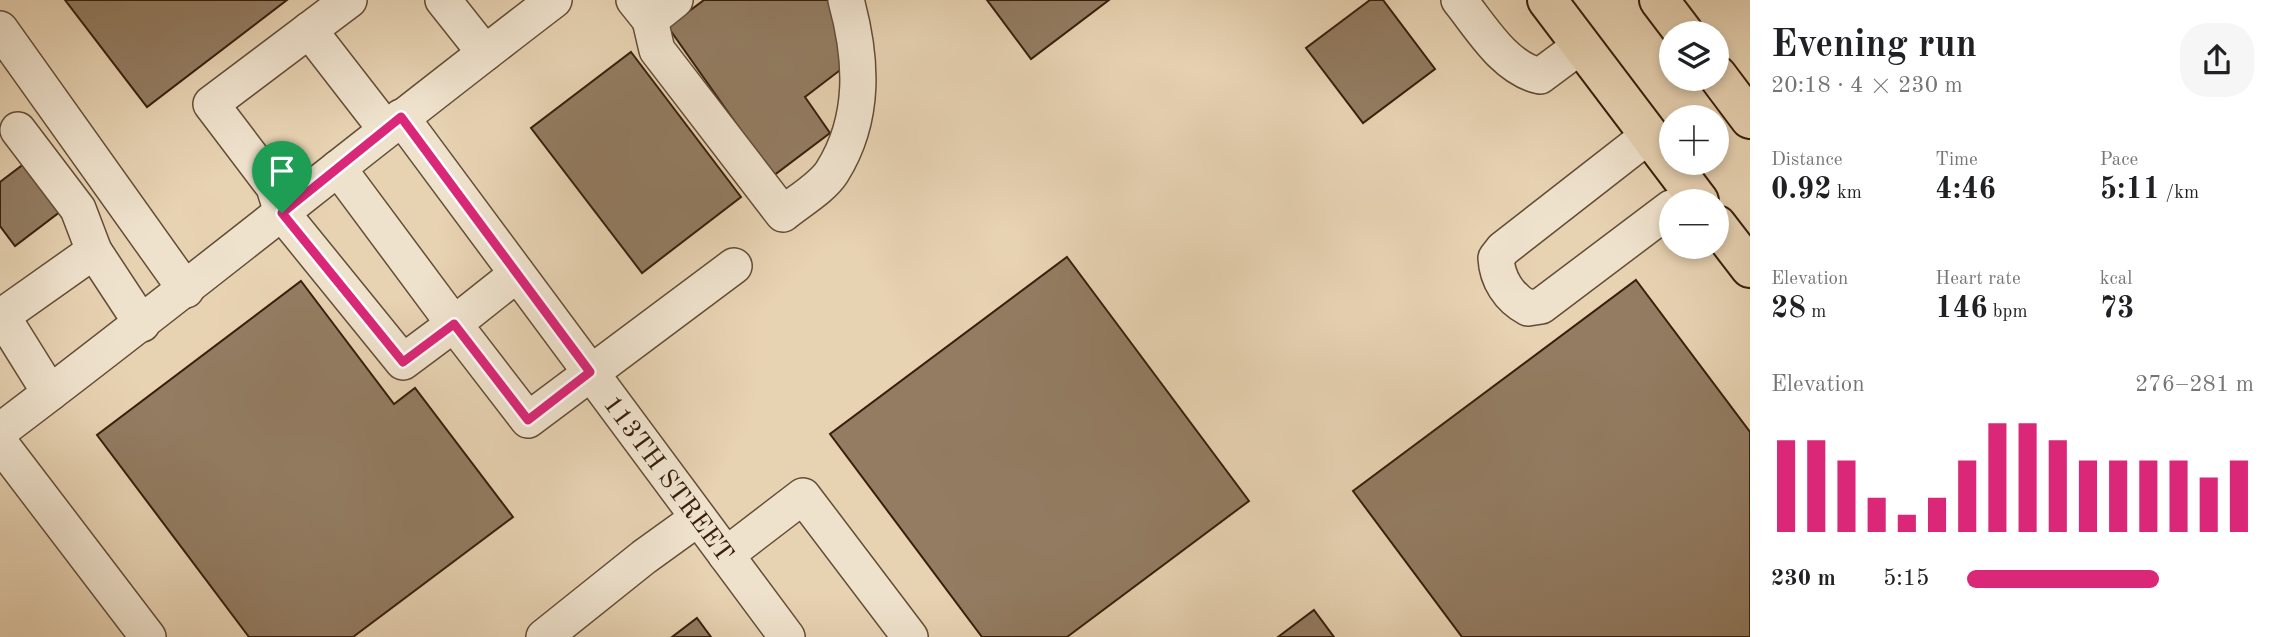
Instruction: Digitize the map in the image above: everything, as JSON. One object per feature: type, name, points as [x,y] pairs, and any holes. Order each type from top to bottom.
[{"type":"main road","points":[[1547,0],[1579,47],[1648,136],[1678,189]]},
{"type":"main road","points":[[1659,0],[1676,21]]},
{"type":"main road","points":[[1729,91],[1750,118]]},
{"type":"main road","points":[[1729,241],[1750,268]]},
{"type":"street","points":[[349,0],[211,104],[274,187],[282,213],[403,362],[517,274]]},
{"type":"street","points":[[443,0],[485,53]]},
{"type":"street","points":[[148,637],[1,430],[186,290],[393,123],[554,0]]},
{"type":"street","points":[[653,7],[657,50],[783,214],[831,174],[849,133],[860,79],[856,36],[846,0]]},
{"type":"street","points":[[1460,0],[1503,53],[1532,74],[1540,76],[1579,47]]},
{"type":"street","points":[[0,29],[186,290]]},
{"type":"street","name":"113TH STREET","points":[[309,30],[393,123],[517,274],[788,637]]},
{"type":"street","points":[[53,105],[9,136],[78,209],[94,251],[142,324]]},
{"type":"street","points":[[1648,136],[1503,250],[1496,258],[1498,278],[1519,304],[1528,308],[1541,306],[1659,220]]},
{"type":"street","points":[[338,168],[528,420],[734,266]]},
{"type":"street","points":[[50,393],[1,315],[94,251]]},
{"type":"street","points":[[726,555],[803,496],[910,637]]},
{"type":"street","points":[[544,637],[644,556],[698,518]]},
{"type":"building","points":[[65,0],[287,0],[147,107]]},
{"type":"building","points":[[704,0],[831,0],[852,61],[805,97],[830,133],[773,176],[668,27]]},
{"type":"building","points":[[987,0],[1109,0],[1031,59]]},
{"type":"building","points":[[1370,0],[1383,0],[1435,69],[1363,123],[1306,48]]},
{"type":"building","points":[[631,52],[741,197],[642,273],[531,128]]},
{"type":"building","points":[[33,157],[69,205],[15,246],[0,226],[0,182]]},
{"type":"building","points":[[1067,257],[1249,501],[1067,637],[982,637],[830,434]]},
{"type":"building","points":[[1636,280],[1750,432],[1750,637],[1462,637],[1353,491]]},
{"type":"building","points":[[301,281],[394,404],[415,388],[513,517],[353,637],[249,637],[97,435]]},
{"type":"building","points":[[1314,610],[1334,637],[1278,637]]},
{"type":"building","points":[[697,618],[711,637],[672,637]]},
{"type":"route","points":[[401,117],[590,372],[528,420],[454,324],[403,362],[282,213],[401,117]]}]
